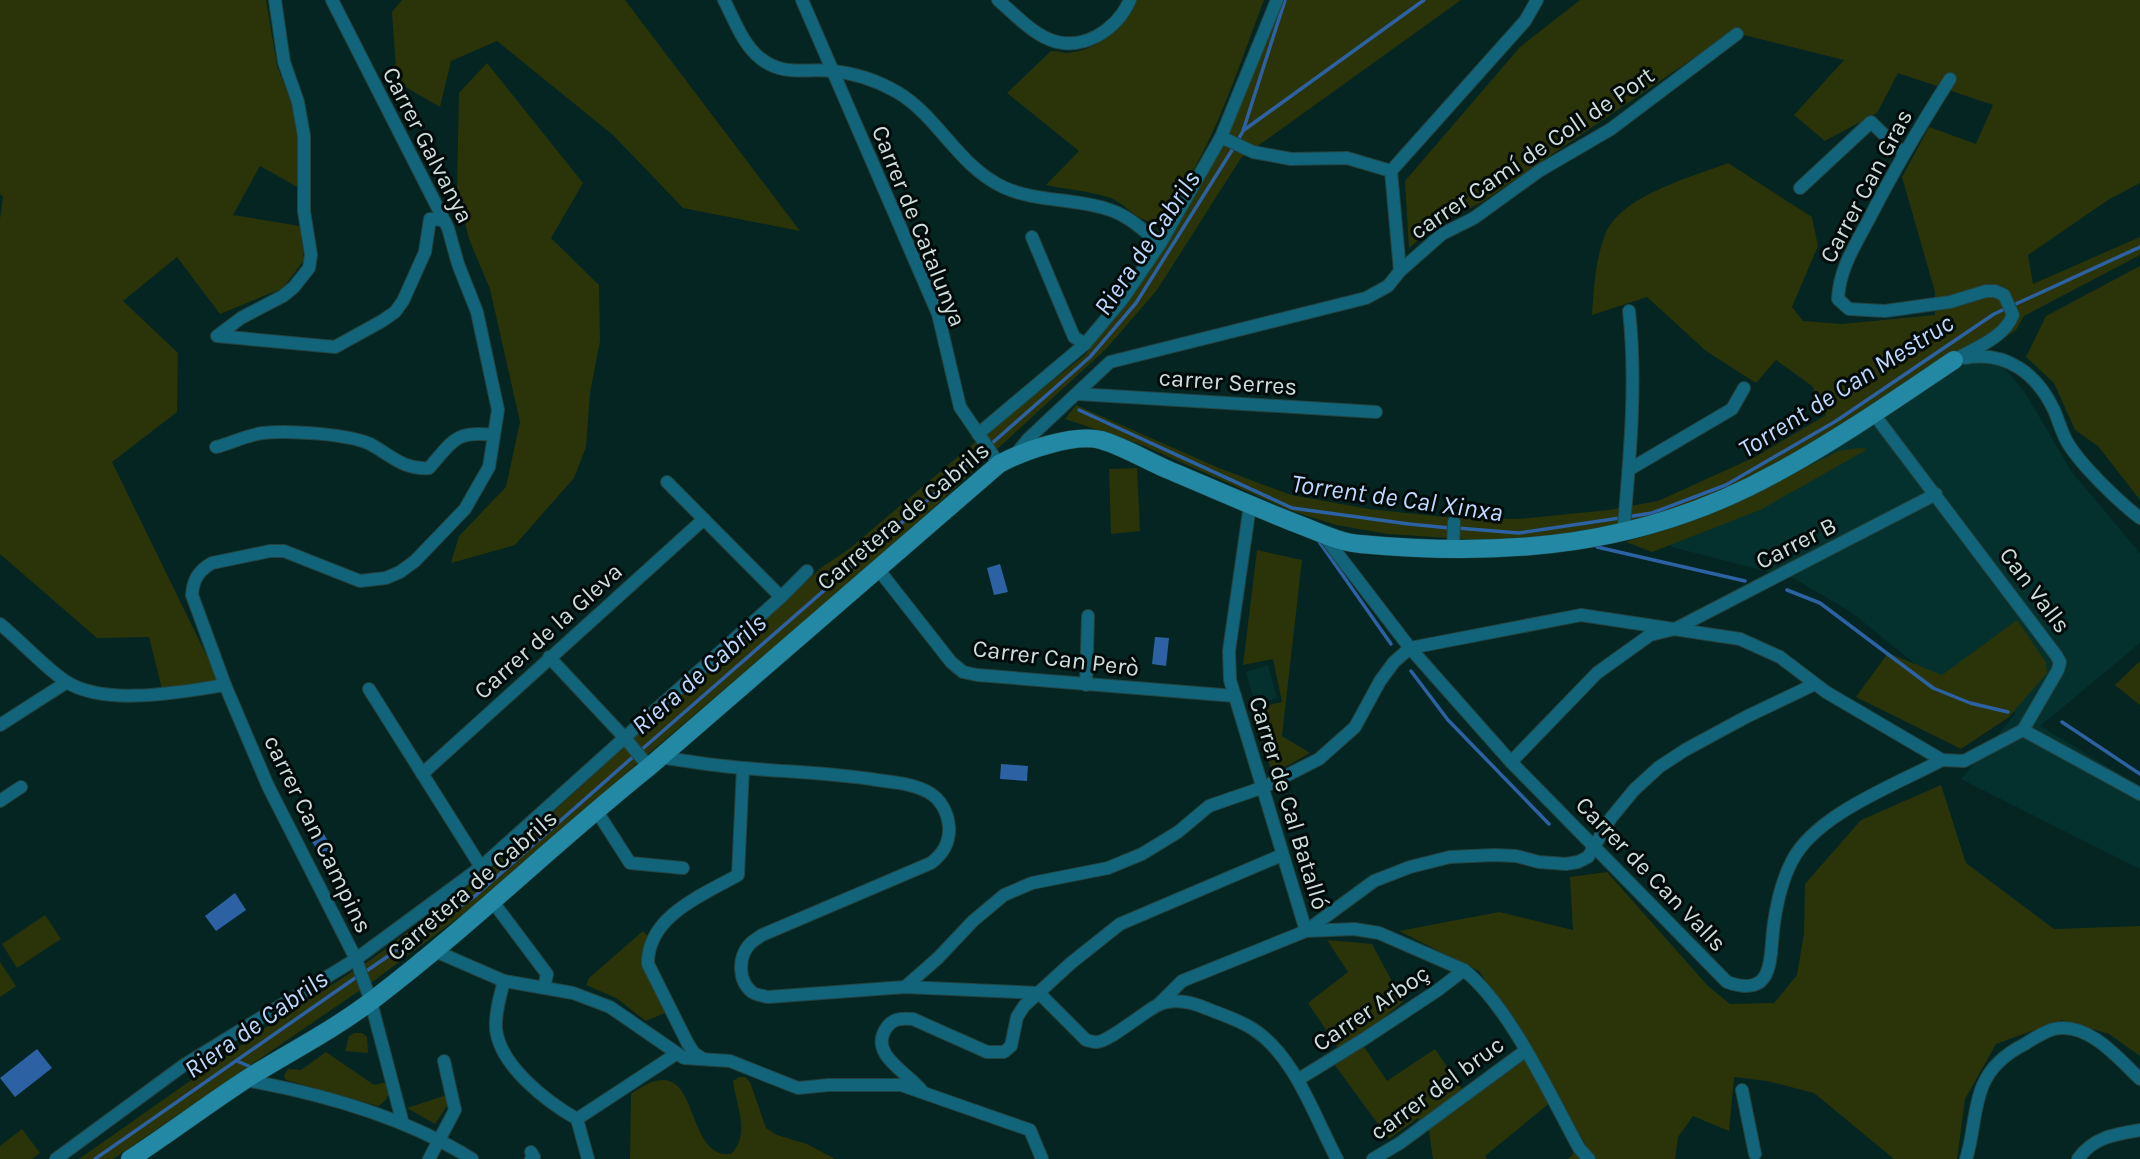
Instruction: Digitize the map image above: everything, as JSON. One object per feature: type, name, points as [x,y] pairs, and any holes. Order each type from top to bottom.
[{"type":"street","points":[[275,0],[284,62],[298,102],[304,136],[304,211],[311,256],[309,268],[283,296],[242,318],[217,336],[335,347],[395,312],[403,301],[425,252],[430,219],[443,220]]},
{"type":"street","name":"Carrer Galvanya","points":[[225,685],[192,595],[192,582],[203,568],[212,563],[284,551],[360,582],[386,578],[400,572],[415,561],[465,509],[489,467],[498,410],[478,312],[443,220],[332,0]]},
{"type":"street","points":[[724,0],[744,39],[760,58],[797,73],[831,71],[861,75],[898,93],[928,116],[951,144],[984,176],[1004,188],[1107,208],[1126,216],[1160,244]]},
{"type":"street","name":"Carrer de Catalunya","points":[[802,0],[938,314],[960,407],[996,460]]},
{"type":"street","points":[[998,0],[1034,31],[1068,46],[1089,40],[1110,29],[1125,11],[1130,0]]},
{"type":"street","points":[[981,437],[1085,344],[1122,300],[1231,141],[1277,0]]},
{"type":"street","points":[[1400,271],[1391,171],[1525,21],[1537,0]]},
{"type":"street","name":"carrer Camí de Coll de Port","points":[[1016,454],[1028,439],[1110,362],[1366,298],[1388,286],[1400,271],[1442,234],[1474,218],[1539,171],[1611,129],[1738,34]]},
{"type":"street","name":"Carrer Can Gras","points":[[1950,79],[1903,153],[1845,265],[1838,299],[1849,309],[1885,311],[1950,302],[1986,291],[2004,295],[2012,315],[2009,324],[2002,333],[1954,360]]},
{"type":"street","points":[[1800,188],[1871,122],[1903,153]]},
{"type":"street","points":[[1231,141],[1253,152],[1292,159],[1347,158],[1391,171]]},
{"type":"street","points":[[1032,237],[1074,337],[1085,344]]},
{"type":"street","points":[[1623,529],[1630,469],[1633,350],[1629,311]]},
{"type":"street","points":[[1954,360],[1976,356],[1996,357],[2026,370],[2053,407],[2067,444],[2126,507],[2140,518]]},
{"type":"street","name":"Carretera de Cabrils","points":[[130,1159],[435,951],[650,761],[878,569],[996,460],[1066,441],[1099,440],[1250,505],[1357,544],[1453,543],[1521,549],[1552,546],[1623,529],[1639,530],[1697,509],[1776,474],[1954,360]]},
{"type":"street","points":[[1630,469],[1732,410],[1744,388]]},
{"type":"street","name":"carrer Serres","points":[[1078,394],[1376,412]]},
{"type":"street","name":"Can Valls","points":[[1873,413],[2060,662],[2023,730]]},
{"type":"street","points":[[216,447],[261,433],[297,432],[369,443],[399,463],[416,469],[429,468],[456,437],[475,432],[494,435]]},
{"type":"street","points":[[667,482],[781,597]]},
{"type":"street","name":"Carrer B","points":[[1511,762],[1597,674],[1650,635],[1675,629],[1936,494]]},
{"type":"street","name":"Carrer de Cal Batalló","points":[[1250,505],[1228,651],[1230,680],[1307,931],[1354,929],[1379,933],[1464,970],[1475,978],[1504,1015],[1579,1148],[1589,1159]]},
{"type":"street","name":"Carrer de la Gleva","points":[[422,774],[704,519]]},
{"type":"street","points":[[1453,543],[1454,522]]},
{"type":"street","name":"Carrer de Can Valls","points":[[1322,533],[1410,648],[1511,762],[1727,982],[1752,986],[1764,979],[1769,969],[1779,894],[1791,861],[1800,848],[1833,818],[1942,760]]},
{"type":"street","name":"Carrer Can Però","points":[[878,569],[951,662],[963,672],[977,676],[1235,696]]},
{"type":"street","points":[[56,1159],[184,1065],[357,963],[481,867],[628,741],[807,571]]},
{"type":"street","points":[[905,987],[1004,895],[1032,883],[1108,869],[1142,854],[1178,832],[1209,806],[1264,787],[1319,759],[1355,727],[1380,681],[1394,662],[1410,648],[1581,615],[1740,639],[1780,657],[1815,684],[1942,760],[1964,761],[2023,730],[2140,794]]},
{"type":"street","points":[[1086,685],[1088,616]]},
{"type":"street","points":[[0,624],[67,682],[92,691],[147,696],[225,685]]},
{"type":"street","points":[[549,657],[650,761],[839,774],[905,784],[929,792],[941,802],[949,819],[950,833],[940,857],[762,935],[749,945],[741,958],[745,983],[753,993],[768,998],[905,987],[1039,993],[1086,1040],[1096,1043],[1159,1004],[1182,981],[1307,931],[1374,881],[1410,867],[1450,857],[1494,855],[1516,856],[1539,862],[1578,862],[1588,857],[1611,818],[1634,790],[1659,767],[1738,722],[1815,684]]},
{"type":"street","points":[[0,725],[67,682]]},
{"type":"street","name":"carrer Can Campins","points":[[225,685],[268,786],[357,963],[369,997],[398,1119]]},
{"type":"street","points":[[369,689],[481,867]]},
{"type":"street","points":[[704,1059],[694,1053],[682,1033],[648,964],[648,951],[671,915],[738,875],[743,768]]},
{"type":"street","points":[[0,801],[20,788]]},
{"type":"street","points":[[596,810],[630,863],[683,867]]},
{"type":"street","points":[[922,1091],[914,1079],[891,1063],[883,1052],[881,1040],[893,1021],[901,1018],[913,1019],[987,1052],[1003,1052],[1011,1046],[1017,1017],[1024,1006],[1071,963],[1120,925],[1282,855]]},
{"type":"street","points":[[493,902],[547,974],[544,988]]},
{"type":"street","points":[[435,951],[504,981],[573,993],[610,1007],[684,1058],[740,1064],[797,1088],[901,1085],[922,1091],[1030,1130],[1042,1159]]},
{"type":"street","name":"Carrer Arboç","points":[[1299,1079],[1364,1039],[1464,970]]},
{"type":"street","points":[[504,981],[498,1000],[496,1028],[501,1049],[520,1074],[555,1106],[577,1119],[588,1159]]},
{"type":"street","points":[[1159,1004],[1174,1001],[1195,1003],[1254,1029],[1275,1049],[1299,1079],[1337,1159]]},
{"type":"street","points":[[1966,1159],[1983,1085],[1993,1068],[2009,1053],[2034,1038],[2054,1029],[2077,1029],[2095,1039],[2140,1079]]},
{"type":"street","name":"carrer del bruc","points":[[1373,1159],[1400,1143],[1525,1051]]},
{"type":"street","points":[[577,1119],[676,1054]]},
{"type":"street","points":[[429,1159],[455,1110],[444,1061]]},
{"type":"street","points":[[245,1080],[284,1087],[398,1119],[472,1159]]},
{"type":"street","points":[[1742,1090],[1757,1157]]},
{"type":"street","points":[[2078,1159],[2093,1143],[2109,1136],[2140,1130]]},
{"type":"shaded area","points":[[1981,340],[2026,394],[2071,471],[2140,553],[2140,643],[2040,726],[2140,786],[2140,869],[1961,779],[2016,713],[1934,679],[1851,612],[1795,579],[1672,547],[1654,518],[1778,466]]},
{"type":"shaded area","points":[[1268,665],[1277,698],[1255,704],[1246,672]]},
{"type":"green space","points":[[0,0],[266,0],[277,66],[292,104],[298,135],[299,188],[260,166],[233,215],[300,226],[304,260],[283,288],[220,314],[177,257],[123,301],[178,353],[177,412],[112,462],[219,681],[162,689],[149,637],[97,638],[0,554],[0,219],[3,197],[0,194]]},
{"type":"green space","points":[[402,0],[625,0],[800,231],[683,208],[613,135],[497,41],[451,61],[440,107],[397,82],[392,12]]},
{"type":"green space","points":[[1137,0],[1264,0],[1232,87],[1207,143],[1193,171],[1159,222],[1139,217],[1111,198],[1046,185],[1079,151],[1007,93],[1051,51],[1078,51],[1110,36],[1127,19]]},
{"type":"green space","points":[[1280,0],[1461,0],[1241,158],[1157,290],[1106,349],[881,556],[479,902],[375,980],[113,1159],[79,1159],[268,1026],[372,959],[487,872],[821,568],[849,549],[974,443],[1085,355],[1113,318],[1180,216]]},
{"type":"green space","points":[[1580,0],[2140,0],[2140,183],[2108,200],[2028,255],[2033,284],[2140,237],[2140,255],[2024,316],[2016,330],[1987,350],[1981,341],[1778,466],[1654,518],[1558,536],[1480,540],[1388,534],[1336,525],[1289,510],[1142,445],[1065,419],[1076,405],[1219,468],[1291,495],[1369,509],[1444,517],[1519,519],[1609,510],[1658,501],[1755,457],[1826,415],[1812,386],[1776,360],[1756,383],[1706,351],[1647,297],[1592,315],[1597,265],[1605,235],[1613,221],[1641,199],[1728,163],[1812,217],[1818,246],[1792,307],[1803,321],[1842,324],[1935,315],[1935,292],[1902,177],[1929,127],[1976,144],[1993,105],[1898,73],[1877,113],[1825,141],[1794,115],[1844,60],[1732,32],[1482,202],[1436,225],[1409,248],[1405,181],[1520,47]]},
{"type":"green space","points":[[487,63],[583,183],[551,238],[599,285],[600,341],[590,393],[586,447],[574,478],[515,545],[451,563],[459,536],[506,487],[520,422],[490,289],[469,239],[457,190],[459,93]]},
{"type":"green space","points":[[2140,266],[2140,500],[2098,446],[2075,430],[2054,383],[2026,357],[2046,316]]},
{"type":"green space","points":[[1868,449],[1760,510],[1652,552],[1626,542],[1711,513],[1839,451]]},
{"type":"green space","points":[[1137,468],[1140,531],[1111,534],[1109,469]]},
{"type":"green space","points":[[1257,550],[1302,560],[1282,736],[1310,753],[1276,772],[1271,769],[1251,709],[1282,702],[1273,659],[1243,665]]},
{"type":"green space","points":[[2017,620],[2046,662],[2047,673],[2009,717],[1961,749],[1856,697],[1888,653],[1942,675]]},
{"type":"green space","points":[[2140,661],[2140,705],[2115,685]]},
{"type":"green space","points":[[1941,785],[1966,863],[2054,929],[2140,926],[2140,1056],[2109,1034],[2062,1020],[1996,1044],[1965,1099],[1957,1159],[1894,1159],[1814,1093],[1767,1081],[1734,1077],[1729,1131],[1693,1116],[1678,1137],[1675,1159],[1568,1159],[1585,1143],[1557,1097],[1485,1156],[1487,1159],[1433,1159],[1429,1131],[1418,1118],[1389,1139],[1334,1064],[1344,1057],[1308,1003],[1348,972],[1327,940],[1372,944],[1403,1002],[1358,1038],[1387,1081],[1435,1049],[1469,1099],[1531,1049],[1479,971],[1399,931],[1499,912],[1573,930],[1570,877],[1607,872],[1708,986],[1730,1004],[1774,1003],[1797,975],[1804,933],[1805,884],[1861,820]]},
{"type":"green space","points":[[45,915],[61,939],[17,968],[2,944]]},
{"type":"green space","points":[[643,931],[650,939],[642,952],[644,966],[667,1012],[646,1021],[616,998],[586,985],[589,978]]},
{"type":"green space","points":[[0,962],[16,986],[0,997]]},
{"type":"green space","points":[[362,1033],[367,1037],[368,1053],[345,1051],[349,1036]]},
{"type":"green space","points":[[326,1052],[374,1085],[387,1082],[386,1099],[378,1106],[286,1080],[284,1076],[288,1069],[301,1070]]},
{"type":"green space","points":[[745,1077],[750,1082],[766,1128],[777,1135],[807,1144],[835,1159],[630,1159],[631,1094],[654,1081],[670,1081],[681,1091],[704,1139],[715,1151],[731,1154],[737,1146],[741,1129],[733,1081]]},
{"type":"green space","points":[[447,1095],[449,1103],[435,1124],[407,1108]]},
{"type":"green space","points":[[22,1129],[40,1153],[32,1159],[0,1159],[0,1146]]},
{"type":"water","points":[[1000,564],[1008,592],[994,595],[987,568]]},
{"type":"water","points":[[1155,637],[1169,638],[1166,666],[1152,664]]},
{"type":"water","points":[[1001,764],[1028,766],[1027,781],[1000,779]]},
{"type":"water","points":[[321,829],[335,853],[324,861],[309,837]]},
{"type":"water","points":[[235,893],[246,910],[216,931],[205,916]]},
{"type":"water","points":[[37,1049],[52,1068],[15,1097],[0,1078]]},
{"type":"waterway","points":[[1238,140],[1285,0]]},
{"type":"waterway","points":[[1244,130],[1424,0]]},
{"type":"waterway","name":"Riera de Cabrils","points":[[990,445],[1090,357],[1136,303],[1234,147]]},
{"type":"waterway","name":"Torrent de Can Mestruc","points":[[1627,517],[1652,513],[1726,485],[1836,421],[1994,314],[2140,247]]},
{"type":"waterway","name":"Torrent de Cal Xinxa","points":[[1079,410],[1292,508],[1450,528]]},
{"type":"waterway","name":"Riera de Cabrils","points":[[640,751],[985,450]]},
{"type":"waterway","name":"Torrent de Cal Xinxa","points":[[1457,528],[1519,533],[1620,518]]},
{"type":"waterway","points":[[1318,540],[1391,644]]},
{"type":"waterway","name":"Torrent de Cal Xinxa","points":[[1597,547],[1745,581]]},
{"type":"waterway","name":"Torrent de Cal Xinxa","points":[[1787,590],[1820,603],[1933,688],[1970,703],[2008,712]]},
{"type":"waterway","points":[[1411,671],[1448,720],[1549,824]]},
{"type":"waterway","name":"Torrent de Cal Xinxa","points":[[2062,722],[2140,774]]},
{"type":"waterway","name":"Riera de Cabrils","points":[[365,972],[475,896],[634,756]]},
{"type":"waterway","name":"Riera de Cabrils","points":[[95,1159],[358,976]]},
{"type":"waterway","points":[[237,1061],[251,1067]]}]
